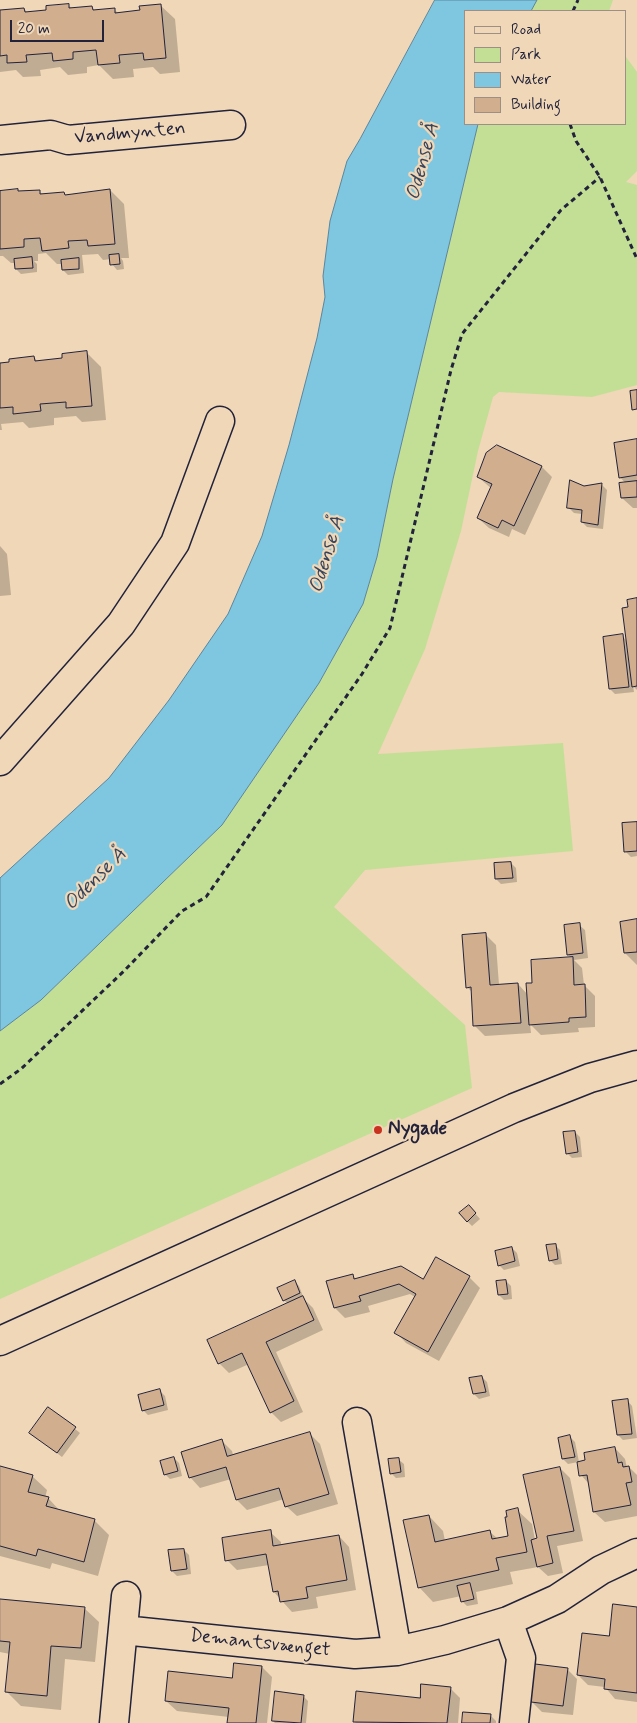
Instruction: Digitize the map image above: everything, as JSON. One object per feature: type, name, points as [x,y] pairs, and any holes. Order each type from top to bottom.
[{"type":"street","name":"Vandmynten","points":[[0,140],[51,135],[68,140],[231,125]]},
{"type":"street","points":[[0,761],[121,624],[175,543],[220,421]]},
{"type":"street","points":[[0,1341],[514,1108],[590,1078],[637,1064]]},
{"type":"street","points":[[356,1422],[397,1651]]},
{"type":"street","name":"Demantsvænget","points":[[123,1630],[355,1654],[397,1651],[445,1640],[508,1621],[557,1599],[601,1570],[637,1553]]},
{"type":"street","points":[[114,1723],[126,1596]]},
{"type":"street","points":[[508,1621],[521,1658],[514,1723]]},
{"type":"path","points":[[570,125],[576,141],[600,177],[637,259]]},
{"type":"path","points":[[0,1084],[28,1063],[124,971],[182,911],[206,897],[362,674],[390,628],[449,379],[462,334],[561,210],[600,177]]},
{"type":"green space","points":[[537,0],[613,0],[609,10],[532,10]]},
{"type":"green space","points":[[627,58],[637,72],[637,171],[626,182],[637,185],[637,385],[592,397],[499,392],[493,397],[478,451],[461,531],[425,649],[378,754],[563,743],[573,851],[365,870],[334,907],[465,1025],[472,1088],[0,1299],[0,1031],[41,1000],[222,825],[319,683],[363,604],[377,557],[393,479],[478,125],[627,125]]},
{"type":"water","name":"Odense Å","points":[[435,0],[537,0],[532,10],[464,10],[464,125],[478,125],[393,479],[377,557],[363,604],[319,683],[222,825],[41,1000],[0,1031],[0,878],[109,778],[169,700],[228,614],[262,536],[289,445],[317,338],[325,297],[323,276],[330,221],[347,161]]},
{"type":"building","points":[[69,4],[69,8],[92,6],[93,10],[115,8],[115,13],[140,10],[139,6],[161,4],[166,58],[144,60],[143,53],[119,55],[120,63],[98,65],[96,50],[73,52],[73,59],[53,61],[52,53],[26,55],[27,62],[7,63],[7,55],[0,56],[0,10],[24,8],[25,12],[46,10],[46,6]]},
{"type":"building","points":[[18,189],[18,191],[40,190],[40,194],[64,192],[65,195],[110,189],[115,244],[88,246],[87,240],[68,241],[69,248],[42,251],[40,238],[24,239],[24,247],[0,249],[0,191]]},
{"type":"building","points":[[119,254],[120,264],[110,265],[109,255]]},
{"type":"building","points":[[32,257],[33,268],[15,269],[14,259]]},
{"type":"building","points":[[79,258],[79,269],[62,270],[61,260]]},
{"type":"building","points":[[87,351],[92,406],[66,408],[66,402],[40,404],[41,411],[13,414],[13,407],[0,408],[0,363],[9,362],[9,359],[34,356],[35,361],[62,358],[62,354]]},
{"type":"building","points":[[637,390],[637,409],[632,410],[630,391]]},
{"type":"building","points":[[637,439],[637,475],[619,478],[614,443]]},
{"type":"building","points":[[497,445],[542,466],[514,526],[502,520],[498,528],[477,518],[492,484],[477,477],[486,453]]},
{"type":"building","points":[[570,480],[584,486],[602,483],[598,525],[581,522],[582,510],[567,508]]},
{"type":"building","points":[[637,481],[637,497],[621,498],[619,483]]},
{"type":"building","points":[[637,598],[637,686],[632,687],[622,608],[628,607],[627,600]]},
{"type":"building","points":[[623,634],[629,687],[609,689],[603,637]]},
{"type":"building","points":[[637,822],[637,851],[624,852],[622,823]]},
{"type":"building","points":[[511,862],[513,878],[495,879],[494,863]]},
{"type":"building","points":[[637,919],[637,952],[624,953],[620,922]]},
{"type":"building","points":[[580,923],[583,953],[567,955],[564,925]]},
{"type":"building","points":[[486,933],[490,985],[518,983],[521,1023],[473,1026],[471,987],[466,988],[462,935]]},
{"type":"building","points":[[573,957],[574,985],[585,984],[586,1017],[569,1018],[569,1022],[529,1025],[526,983],[532,983],[531,960]]},
{"type":"building","points":[[575,1131],[578,1152],[566,1154],[563,1132]]},
{"type":"building","points":[[469,1205],[476,1213],[467,1222],[459,1213]]},
{"type":"building","points":[[556,1244],[558,1259],[549,1261],[546,1245]]},
{"type":"building","points":[[512,1247],[515,1261],[498,1266],[495,1251]]},
{"type":"building","points":[[436,1257],[470,1276],[428,1352],[394,1333],[416,1294],[399,1284],[359,1296],[361,1301],[334,1308],[326,1281],[353,1274],[354,1279],[401,1266],[423,1279]]},
{"type":"building","points":[[295,1280],[300,1293],[283,1301],[277,1288]]},
{"type":"building","points":[[506,1280],[508,1294],[498,1295],[496,1281]]},
{"type":"building","points":[[303,1296],[314,1320],[266,1342],[294,1401],[270,1413],[242,1353],[218,1364],[207,1340]]},
{"type":"building","points":[[482,1376],[486,1392],[473,1394],[469,1378]]},
{"type":"building","points":[[160,1389],[164,1405],[142,1411],[138,1395]]},
{"type":"building","points":[[628,1399],[632,1434],[617,1435],[612,1401]]},
{"type":"building","points":[[48,1407],[76,1427],[57,1453],[29,1433]]},
{"type":"building","points":[[310,1432],[329,1494],[285,1507],[279,1488],[236,1500],[226,1467],[189,1478],[181,1452],[222,1439],[227,1456]]},
{"type":"building","points":[[570,1435],[575,1457],[562,1459],[558,1438]]},
{"type":"building","points":[[615,1447],[618,1463],[622,1462],[623,1467],[629,1466],[632,1482],[626,1483],[631,1505],[593,1512],[587,1475],[579,1476],[577,1462],[585,1460],[584,1453]]},
{"type":"building","points":[[174,1457],[178,1471],[164,1475],[160,1461]]},
{"type":"building","points":[[399,1458],[401,1472],[390,1474],[388,1459]]},
{"type":"building","points":[[0,1466],[33,1475],[28,1492],[49,1497],[46,1506],[95,1519],[84,1562],[38,1549],[36,1556],[0,1546]]},
{"type":"building","points":[[560,1467],[574,1531],[547,1536],[553,1563],[537,1567],[531,1540],[537,1538],[523,1475]]},
{"type":"building","points":[[518,1508],[527,1552],[496,1558],[499,1570],[418,1588],[403,1520],[429,1515],[435,1542],[490,1530],[492,1539],[508,1536],[506,1511]]},
{"type":"building","points":[[271,1530],[273,1546],[339,1535],[347,1580],[306,1587],[308,1598],[280,1602],[278,1591],[273,1592],[266,1554],[225,1561],[222,1538]]},
{"type":"building","points":[[184,1549],[187,1569],[171,1571],[168,1550]]},
{"type":"building","points":[[470,1583],[474,1599],[461,1602],[457,1586]]},
{"type":"building","points":[[0,1599],[85,1607],[81,1648],[51,1646],[47,1696],[5,1692],[10,1642],[0,1641]]},
{"type":"building","points":[[613,1604],[637,1607],[637,1693],[604,1689],[605,1679],[577,1675],[582,1633],[609,1636]]},
{"type":"building","points":[[234,1663],[262,1666],[256,1723],[227,1723],[229,1708],[165,1701],[168,1671],[232,1678]]},
{"type":"building","points":[[535,1664],[568,1668],[563,1706],[531,1702]]},
{"type":"building","points":[[421,1684],[451,1687],[447,1723],[353,1722],[356,1691],[420,1698]]},
{"type":"building","points":[[275,1691],[304,1695],[301,1723],[272,1721]]},
{"type":"building","points":[[463,1712],[491,1714],[490,1723],[462,1723]]},
{"type":"place","name":"Nygade","points":[[378,1130]]}]
